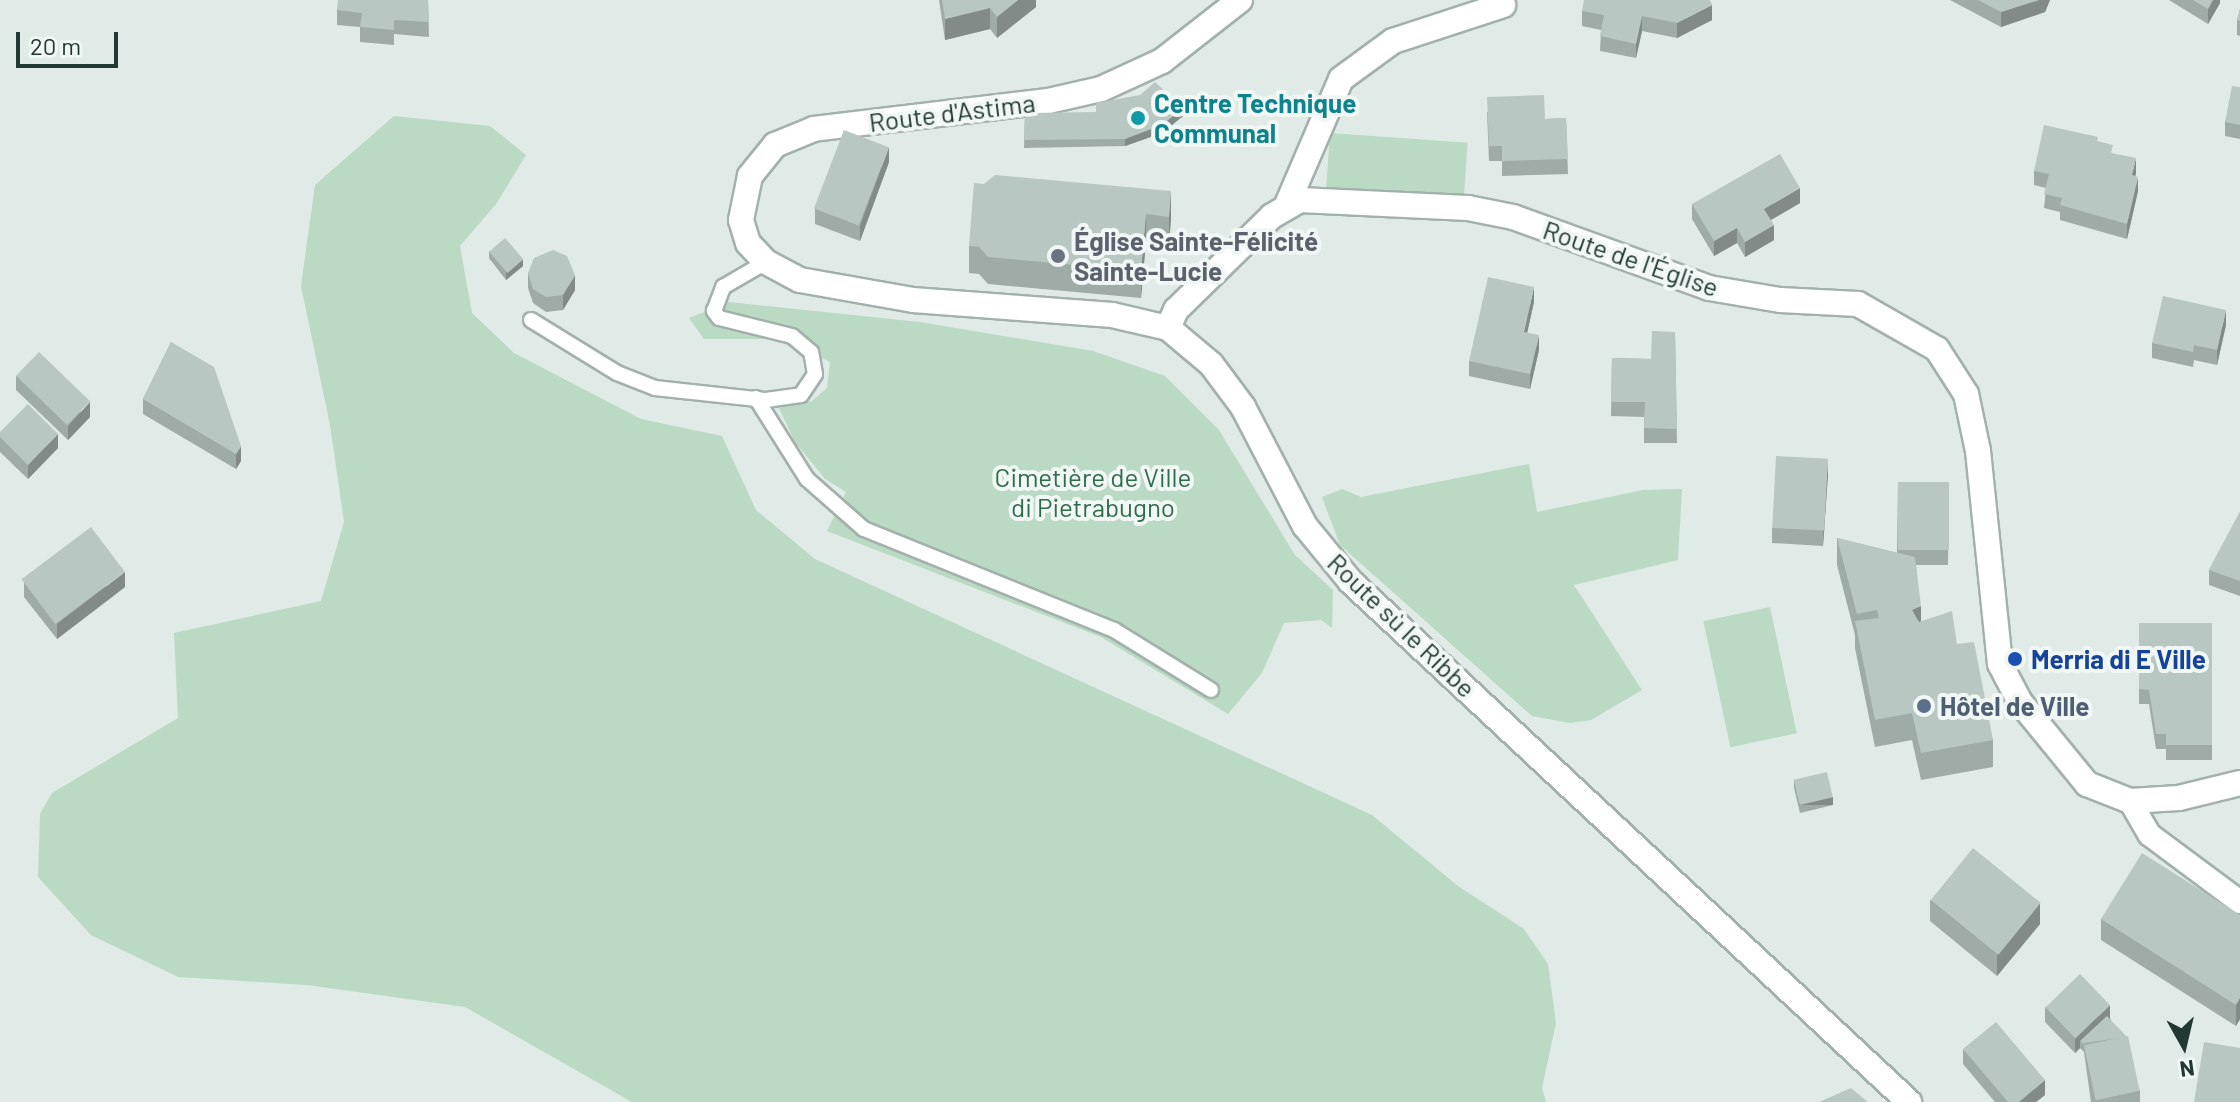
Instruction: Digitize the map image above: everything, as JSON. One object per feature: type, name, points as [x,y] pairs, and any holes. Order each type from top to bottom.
[{"type":"main road","name":"Route d'Astima","points":[[766,262],[748,243],[741,220],[750,176],[775,145],[814,129],[1048,101],[1101,89],[1162,61],[1240,0]]},
{"type":"main road","points":[[1168,328],[1176,310],[1286,207],[1341,79],[1393,41],[1503,5]]},
{"type":"main road","name":"Route de l'Église","points":[[1286,207],[1300,200],[1351,199],[1468,208],[1513,217],[1709,288],[1780,300],[1858,304],[1937,349],[1966,394],[1978,451],[2000,664],[2020,702],[2087,784],[2130,801],[2179,798],[2240,783]]},
{"type":"main road","name":"Route sù le Ribbe","points":[[766,262],[800,280],[913,300],[1112,315],[1168,328],[1211,364],[1243,407],[1305,526],[1351,582],[1909,1102]]},
{"type":"street","points":[[2130,801],[2150,835],[2240,902]]},
{"type":"lane","points":[[531,320],[617,373],[655,388],[756,398],[801,395],[815,374],[811,352],[792,336],[719,318],[714,311],[723,287],[766,262]]},
{"type":"lane","points":[[756,398],[807,479],[864,529],[1114,630],[1211,690]]},
{"type":"green space","points":[[394,116],[490,126],[526,155],[496,204],[460,246],[472,313],[514,353],[641,419],[722,436],[756,510],[815,559],[1372,815],[1458,886],[1524,929],[1548,964],[1556,1023],[1542,1088],[1546,1102],[632,1102],[465,1007],[307,985],[178,977],[91,935],[38,877],[40,814],[52,793],[178,718],[174,633],[321,601],[344,522],[330,425],[301,286],[315,185]]},
{"type":"green space","points":[[1330,133],[1468,143],[1464,201],[1326,192]]},
{"type":"green space","name":"Cimetière de Ville di Pietrabugno","points":[[729,302],[920,322],[1093,351],[1165,376],[1219,430],[1295,555],[1333,590],[1332,628],[1321,620],[1284,623],[1262,673],[1228,714],[1101,637],[827,531],[846,492],[825,479],[795,442],[779,408],[812,401],[827,388],[830,362],[786,339],[704,339],[689,318]]},
{"type":"green space","points":[[1529,464],[1537,512],[1643,490],[1682,489],[1678,560],[1574,585],[1642,690],[1591,720],[1570,723],[1532,716],[1340,545],[1322,497],[1342,489],[1361,497]]},
{"type":"green space","points":[[1770,607],[1797,733],[1730,747],[1703,621]]},
{"type":"building","points":[[338,0],[428,0],[429,22],[394,20],[394,30],[360,27],[362,13],[337,10]]},
{"type":"building","points":[[942,0],[1018,0],[997,17],[990,8],[945,19]]},
{"type":"building","points":[[1584,0],[1710,0],[1712,5],[1677,23],[1642,16],[1636,44],[1600,36],[1604,15],[1582,11]]},
{"type":"building","points":[[1978,0],[2039,0],[2001,12]]},
{"type":"building","points":[[2193,0],[2213,0],[2208,9]]},
{"type":"building","name":"Centre Technique Communal","points":[[1155,82],[1183,108],[1162,125],[1125,139],[1024,140],[1025,113],[1096,112],[1096,103],[1140,95]]},
{"type":"building","points":[[2232,86],[2240,87],[2240,125],[2225,122]]},
{"type":"building","points":[[1544,95],[1545,119],[1566,118],[1568,159],[1502,161],[1502,146],[1489,146],[1487,97]]},
{"type":"building","points":[[2044,125],[2098,137],[2097,141],[2113,145],[2111,153],[2136,158],[2132,175],[2138,177],[2127,224],[2060,205],[2062,198],[2044,194],[2049,174],[2034,171]]},
{"type":"building","points":[[844,130],[889,147],[859,226],[814,208]]},
{"type":"building","points":[[1780,154],[1800,188],[1764,209],[1774,225],[1745,242],[1737,228],[1714,241],[1692,204]]},
{"type":"building","name":"Église Sainte-Félicité Sainte-Lucie","points":[[995,175],[1171,191],[1169,217],[1146,214],[1141,271],[988,257],[979,247],[969,246],[974,183],[984,184]]},
{"type":"building","points":[[505,238],[523,259],[508,273],[489,252]]},
{"type":"building","points":[[553,250],[567,256],[575,275],[563,295],[546,297],[533,289],[528,273],[534,258]]},
{"type":"building","points":[[1488,277],[1534,287],[1524,332],[1539,335],[1530,374],[1469,361]]},
{"type":"building","points":[[2163,296],[2226,310],[2217,350],[2194,345],[2193,352],[2152,343]]},
{"type":"building","points":[[1652,331],[1675,332],[1677,429],[1644,428],[1645,402],[1611,402],[1612,358],[1651,359]]},
{"type":"building","points":[[171,342],[214,367],[241,446],[236,454],[143,399]]},
{"type":"building","points":[[39,352],[90,401],[67,425],[16,376]]},
{"type":"building","points":[[28,404],[58,434],[28,465],[0,437],[0,432]]},
{"type":"building","points":[[1776,456],[1828,459],[1824,531],[1772,528]]},
{"type":"building","points":[[1898,482],[1949,482],[1949,550],[1898,550]]},
{"type":"building","points":[[2240,512],[2240,581],[2209,570]]},
{"type":"building","points":[[91,527],[125,572],[55,624],[22,579]]},
{"type":"building","name":"Hôtel de Ville","points":[[1837,538],[1915,557],[1921,606],[1912,610],[1919,622],[1952,611],[1957,644],[1974,642],[1993,740],[1921,753],[1912,713],[1875,720],[1855,621],[1879,618],[1877,610],[1857,614]]},
{"type":"building","points":[[2139,623],[2212,623],[2212,745],[2166,745],[2166,734],[2156,734],[2149,690],[2139,689]]},
{"type":"building","points":[[1827,772],[1833,797],[1800,805],[1794,780]]},
{"type":"building","points":[[1973,848],[2041,903],[1998,955],[1931,900]]},
{"type":"building","points":[[2142,853],[2240,915],[2240,998],[2236,1005],[2101,919]]},
{"type":"building","points":[[2080,974],[2110,1005],[2075,1038],[2045,1007]]},
{"type":"building","points":[[2107,1016],[2127,1037],[2085,1045],[2080,1041]]},
{"type":"building","points":[[1996,1022],[2045,1080],[2019,1102],[2008,1102],[1963,1049]]},
{"type":"building","points":[[2128,1036],[2140,1091],[2096,1100],[2084,1045]]},
{"type":"building","points":[[2204,1042],[2240,1048],[2240,1102],[2194,1102]]},
{"type":"building","points":[[1851,1088],[1868,1102],[1819,1102]]},
{"type":"place","name":"Centre Technique Communal","points":[[1138,118]]},
{"type":"place","name":"Église Sainte-Félicité Sainte-Lucie","points":[[1058,256]]},
{"type":"place","name":"Merria di E Ville","points":[[2015,659]]},
{"type":"place","name":"Hôtel de Ville","points":[[1924,706]]}]
